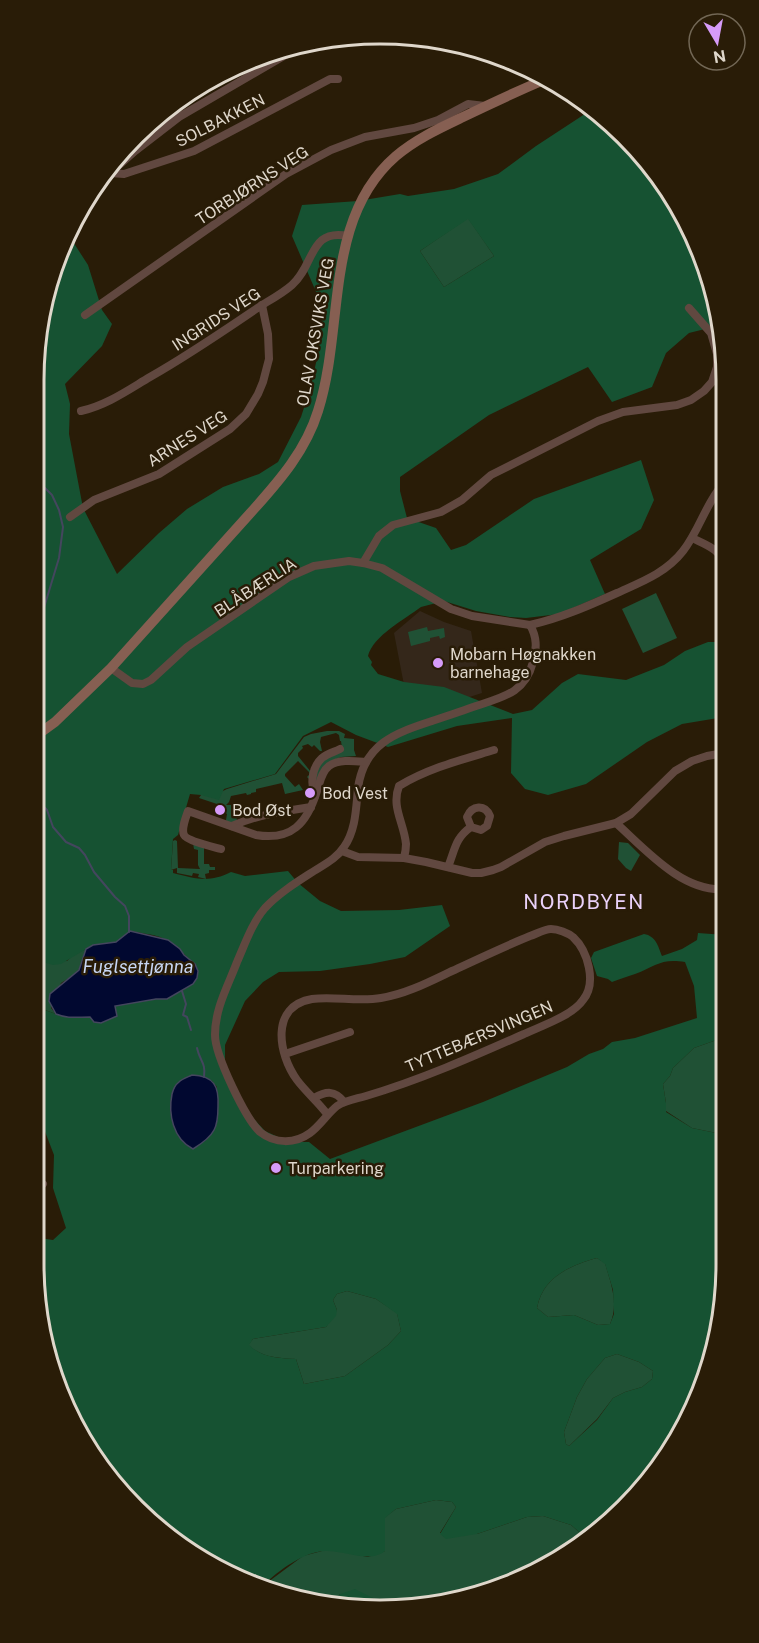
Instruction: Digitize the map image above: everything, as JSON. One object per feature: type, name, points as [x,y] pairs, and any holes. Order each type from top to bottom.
[{"type":"street","name":"SOLBAKKEN","points":[[127,158],[179,117],[279,59]]},
{"type":"street","name":"SOLBAKKEN","points":[[114,174],[124,174],[194,151],[330,79],[338,79]]},
{"type":"street","name":"OLAV OKSVIKS VEG","points":[[44,730],[56,722],[111,668],[276,483],[297,456],[318,411],[324,386],[348,237],[364,197],[375,179],[388,164],[416,141],[537,83]]},
{"type":"street","name":"TORBJØRNS VEG","points":[[85,315],[286,174],[331,150],[365,137],[414,128],[438,120],[468,104],[485,106]]},
{"type":"street","name":"INGRIDS VEG","points":[[81,411],[106,403],[173,364],[239,322],[295,282],[323,238],[332,235],[348,237]]},
{"type":"street","name":"ARNES VEG","points":[[70,517],[94,500],[159,474],[230,429],[246,414],[261,388],[269,359],[268,334],[262,305]]},
{"type":"street","points":[[689,308],[711,333],[714,342]]},
{"type":"street","points":[[363,563],[380,536],[393,525],[441,512],[462,500],[491,475],[598,421],[623,412],[677,405],[691,400],[704,392],[712,382],[716,371]]},
{"type":"street","points":[[327,1114],[309,1134],[291,1141],[271,1139],[261,1133],[242,1106],[221,1058],[215,1036],[216,1018],[221,1000],[255,921],[277,896],[342,851],[352,831],[361,773],[377,748],[392,736],[409,729],[514,692],[524,682],[535,658],[536,640],[530,625],[580,610],[652,577],[667,567],[692,538],[716,494]]},
{"type":"street","points":[[692,538],[716,550]]},
{"type":"street","name":"BLÅBÆRLIA","points":[[111,668],[132,683],[142,684],[151,680],[187,647],[289,577],[314,566],[349,561],[382,568],[451,609],[472,616],[530,625]]},
{"type":"street","points":[[315,797],[312,783],[315,768],[324,757],[340,749]]},
{"type":"street","points":[[404,858],[406,844],[396,803],[399,786],[419,774],[494,750]]},
{"type":"street","points":[[342,851],[365,858],[404,858],[472,873],[493,870],[545,842],[616,823],[631,814],[675,771],[692,761],[716,754]]},
{"type":"street","points":[[221,849],[194,841],[184,835],[183,828],[188,811],[247,833],[266,837],[285,835],[297,828],[304,819],[311,807],[323,773],[330,765],[342,761],[366,762]]},
{"type":"street","points":[[232,826],[241,821],[269,814],[311,807]]},
{"type":"street","points":[[616,823],[666,867],[685,880],[702,888],[716,889]]},
{"type":"street","points":[[448,867],[456,843],[463,832],[471,827]]},
{"type":"street","name":"TYTTEBÆRSVINGEN","points":[[551,929],[574,938],[584,952],[591,981],[584,1000],[574,1009],[474,1057],[386,1090],[344,1102],[327,1114],[291,1070],[281,1041],[282,1023],[288,1011],[298,1004],[311,999],[376,999],[398,995],[551,929]]},
{"type":"street","points":[[285,1054],[350,1032]]},
{"type":"street","name":"TYTTEBÆRSVINGEN","points":[[314,1098],[328,1092],[335,1094],[344,1102]]},
{"type":"shaded area","name":"Mobarn Høgnakken barnehage","points":[[420,611],[471,631],[482,693],[410,716],[394,633]]},
{"type":"green space","points":[[585,114],[632,158],[659,193],[681,231],[698,271],[711,327],[689,333],[666,353],[652,387],[612,402],[588,367],[489,415],[400,477],[400,491],[407,518],[436,528],[451,550],[466,545],[534,499],[641,460],[654,500],[641,529],[590,560],[605,594],[559,614],[526,618],[476,611],[444,601],[421,607],[376,642],[368,656],[372,662],[371,665],[378,674],[404,682],[444,687],[513,714],[532,710],[562,683],[578,674],[626,680],[664,665],[685,651],[708,642],[716,642],[716,718],[682,724],[647,742],[586,784],[548,795],[525,789],[511,773],[512,718],[457,726],[388,747],[356,735],[331,722],[303,736],[275,774],[224,789],[219,800],[190,794],[178,835],[173,839],[171,870],[173,873],[203,879],[216,878],[231,872],[245,876],[288,871],[298,883],[320,901],[341,911],[399,910],[442,905],[450,926],[405,957],[320,971],[279,972],[263,982],[245,1001],[225,1045],[225,1064],[241,1105],[265,1131],[289,1142],[309,1142],[330,1159],[483,1102],[567,1067],[612,1042],[635,1038],[697,1018],[694,986],[685,962],[664,962],[612,982],[597,976],[591,958],[594,952],[644,934],[654,939],[662,956],[682,949],[697,940],[698,933],[716,934],[716,1040],[694,1048],[673,1068],[663,1084],[666,1112],[692,1128],[716,1133],[716,1264],[713,1307],[698,1372],[670,1432],[632,1485],[580,1533],[571,1525],[543,1516],[527,1517],[477,1534],[446,1539],[440,1534],[456,1507],[452,1502],[436,1500],[396,1509],[385,1518],[385,1551],[379,1555],[317,1552],[292,1563],[268,1581],[231,1565],[175,1530],[142,1501],[113,1468],[89,1432],[69,1392],[55,1350],[46,1307],[44,1239],[53,1240],[66,1228],[53,1188],[54,1155],[44,1129],[44,1009],[56,1014],[182,991],[193,984],[197,978],[195,964],[170,942],[157,936],[131,931],[116,942],[93,945],[61,964],[44,962],[44,358],[46,336],[61,271],[73,242],[88,265],[102,310],[112,324],[102,346],[65,384],[70,404],[69,434],[83,508],[117,574],[187,509],[223,487],[259,474],[278,462],[301,417],[317,358],[323,308],[292,236],[302,205],[358,201],[400,194],[408,196],[454,189],[498,174]],"holes":[[[468,219],[494,256],[444,287],[420,251]],[[204,1077],[217,1087],[193,1148],[186,1145],[177,1134]],[[597,1258],[605,1264],[613,1290],[614,1314],[610,1324],[598,1325],[574,1315],[548,1317],[537,1308],[545,1288],[559,1274]],[[347,1291],[376,1299],[397,1314],[401,1331],[388,1345],[345,1376],[304,1384],[296,1359],[265,1355],[249,1345],[253,1339],[326,1327],[336,1316],[337,1310],[333,1300],[337,1294]],[[617,1354],[639,1362],[653,1371],[652,1379],[642,1387],[613,1398],[597,1420],[569,1446],[566,1444],[564,1432],[577,1397],[587,1379],[605,1358]]]},
{"type":"green space","points":[[468,218],[494,256],[444,287],[420,251]]},
{"type":"green space","points":[[656,593],[677,638],[643,653],[622,609]]},
{"type":"green space","points":[[427,627],[428,631],[444,628],[445,637],[430,638],[430,641],[411,646],[408,632]]},
{"type":"green space","points":[[327,731],[339,731],[345,734],[344,738],[354,739],[356,756],[341,757],[331,761],[316,785],[317,771],[322,762],[342,748],[339,735],[336,733],[321,737],[322,751],[314,745],[312,747],[308,744],[302,746],[298,756],[311,772],[309,779],[307,777],[309,772],[298,761],[285,774],[295,787],[299,784],[303,790],[285,794],[282,783],[256,789],[256,792],[251,794],[231,796],[226,805],[231,805],[232,813],[236,813],[237,821],[227,823],[227,814],[221,810],[220,805],[199,798],[201,795],[217,794],[276,774],[304,737]]},
{"type":"green space","points":[[173,841],[177,841],[178,868],[200,869],[198,850],[194,849],[193,843],[204,847],[204,864],[215,867],[215,870],[209,870],[209,873],[205,874],[206,879],[198,877],[199,874],[193,873],[192,876],[177,873],[177,868],[171,870]]},
{"type":"green space","points":[[619,842],[628,843],[640,855],[631,871],[618,859]]},
{"type":"green space","points":[[86,949],[79,969],[61,983],[51,1008],[56,1014],[45,1010],[44,962],[67,961],[73,955]]},
{"type":"green space","points":[[716,1040],[716,1133],[692,1128],[666,1111],[663,1084],[673,1068],[694,1048]]},
{"type":"green space","points":[[597,1258],[605,1263],[613,1294],[614,1309],[610,1324],[598,1325],[574,1315],[548,1317],[537,1308],[545,1288],[559,1274]]},
{"type":"green space","points":[[347,1291],[376,1299],[397,1313],[401,1331],[388,1345],[345,1376],[304,1384],[296,1359],[265,1355],[248,1345],[253,1339],[326,1327],[337,1310],[333,1300],[337,1294]]},
{"type":"green space","points":[[617,1354],[639,1362],[653,1371],[652,1379],[642,1387],[613,1398],[597,1419],[569,1446],[566,1444],[564,1432],[577,1397],[587,1379],[605,1358]]},
{"type":"green space","points":[[436,1500],[452,1502],[456,1507],[440,1533],[477,1534],[527,1517],[543,1516],[571,1525],[580,1533],[548,1554],[508,1574],[466,1588],[423,1597],[380,1600],[340,1594],[336,1597],[269,1581],[303,1556],[322,1551],[338,1551],[368,1557],[385,1551],[384,1518],[396,1509]]},
{"type":"green space","points":[[355,1589],[375,1600],[337,1597]]},
{"type":"water","name":"Fuglsettjønna","points":[[130,931],[168,940],[180,949],[195,964],[198,971],[193,984],[167,999],[115,1006],[117,1016],[101,1023],[94,1022],[90,1017],[69,1017],[56,1014],[49,1001],[50,994],[79,970],[86,949],[93,945],[116,942]]},
{"type":"water","points":[[192,1075],[205,1077],[214,1083],[218,1099],[218,1118],[214,1130],[208,1138],[193,1149],[186,1145],[177,1132],[171,1110],[175,1086]]},
{"type":"waterway","points":[[44,488],[52,495],[63,527],[59,558],[44,608]]},
{"type":"waterway","points":[[44,807],[53,827],[66,842],[79,848],[94,872],[125,906],[129,916],[129,932]]},
{"type":"waterway","points":[[182,991],[186,1004],[183,1015],[187,1017],[191,1030]]},
{"type":"waterway","points":[[197,1048],[203,1065],[204,1077]]},
{"type":"place","name":"Mobarn Høgnakken barnehage","points":[[438,663]]},
{"type":"place","name":"Bod Vest","points":[[310,793]]},
{"type":"place","name":"Bod Øst","points":[[220,810]]},
{"type":"place","name":"Turparkering","points":[[276,1168]]},
{"type":"district","name":"NORDBYEN","points":[[584,902]]}]
